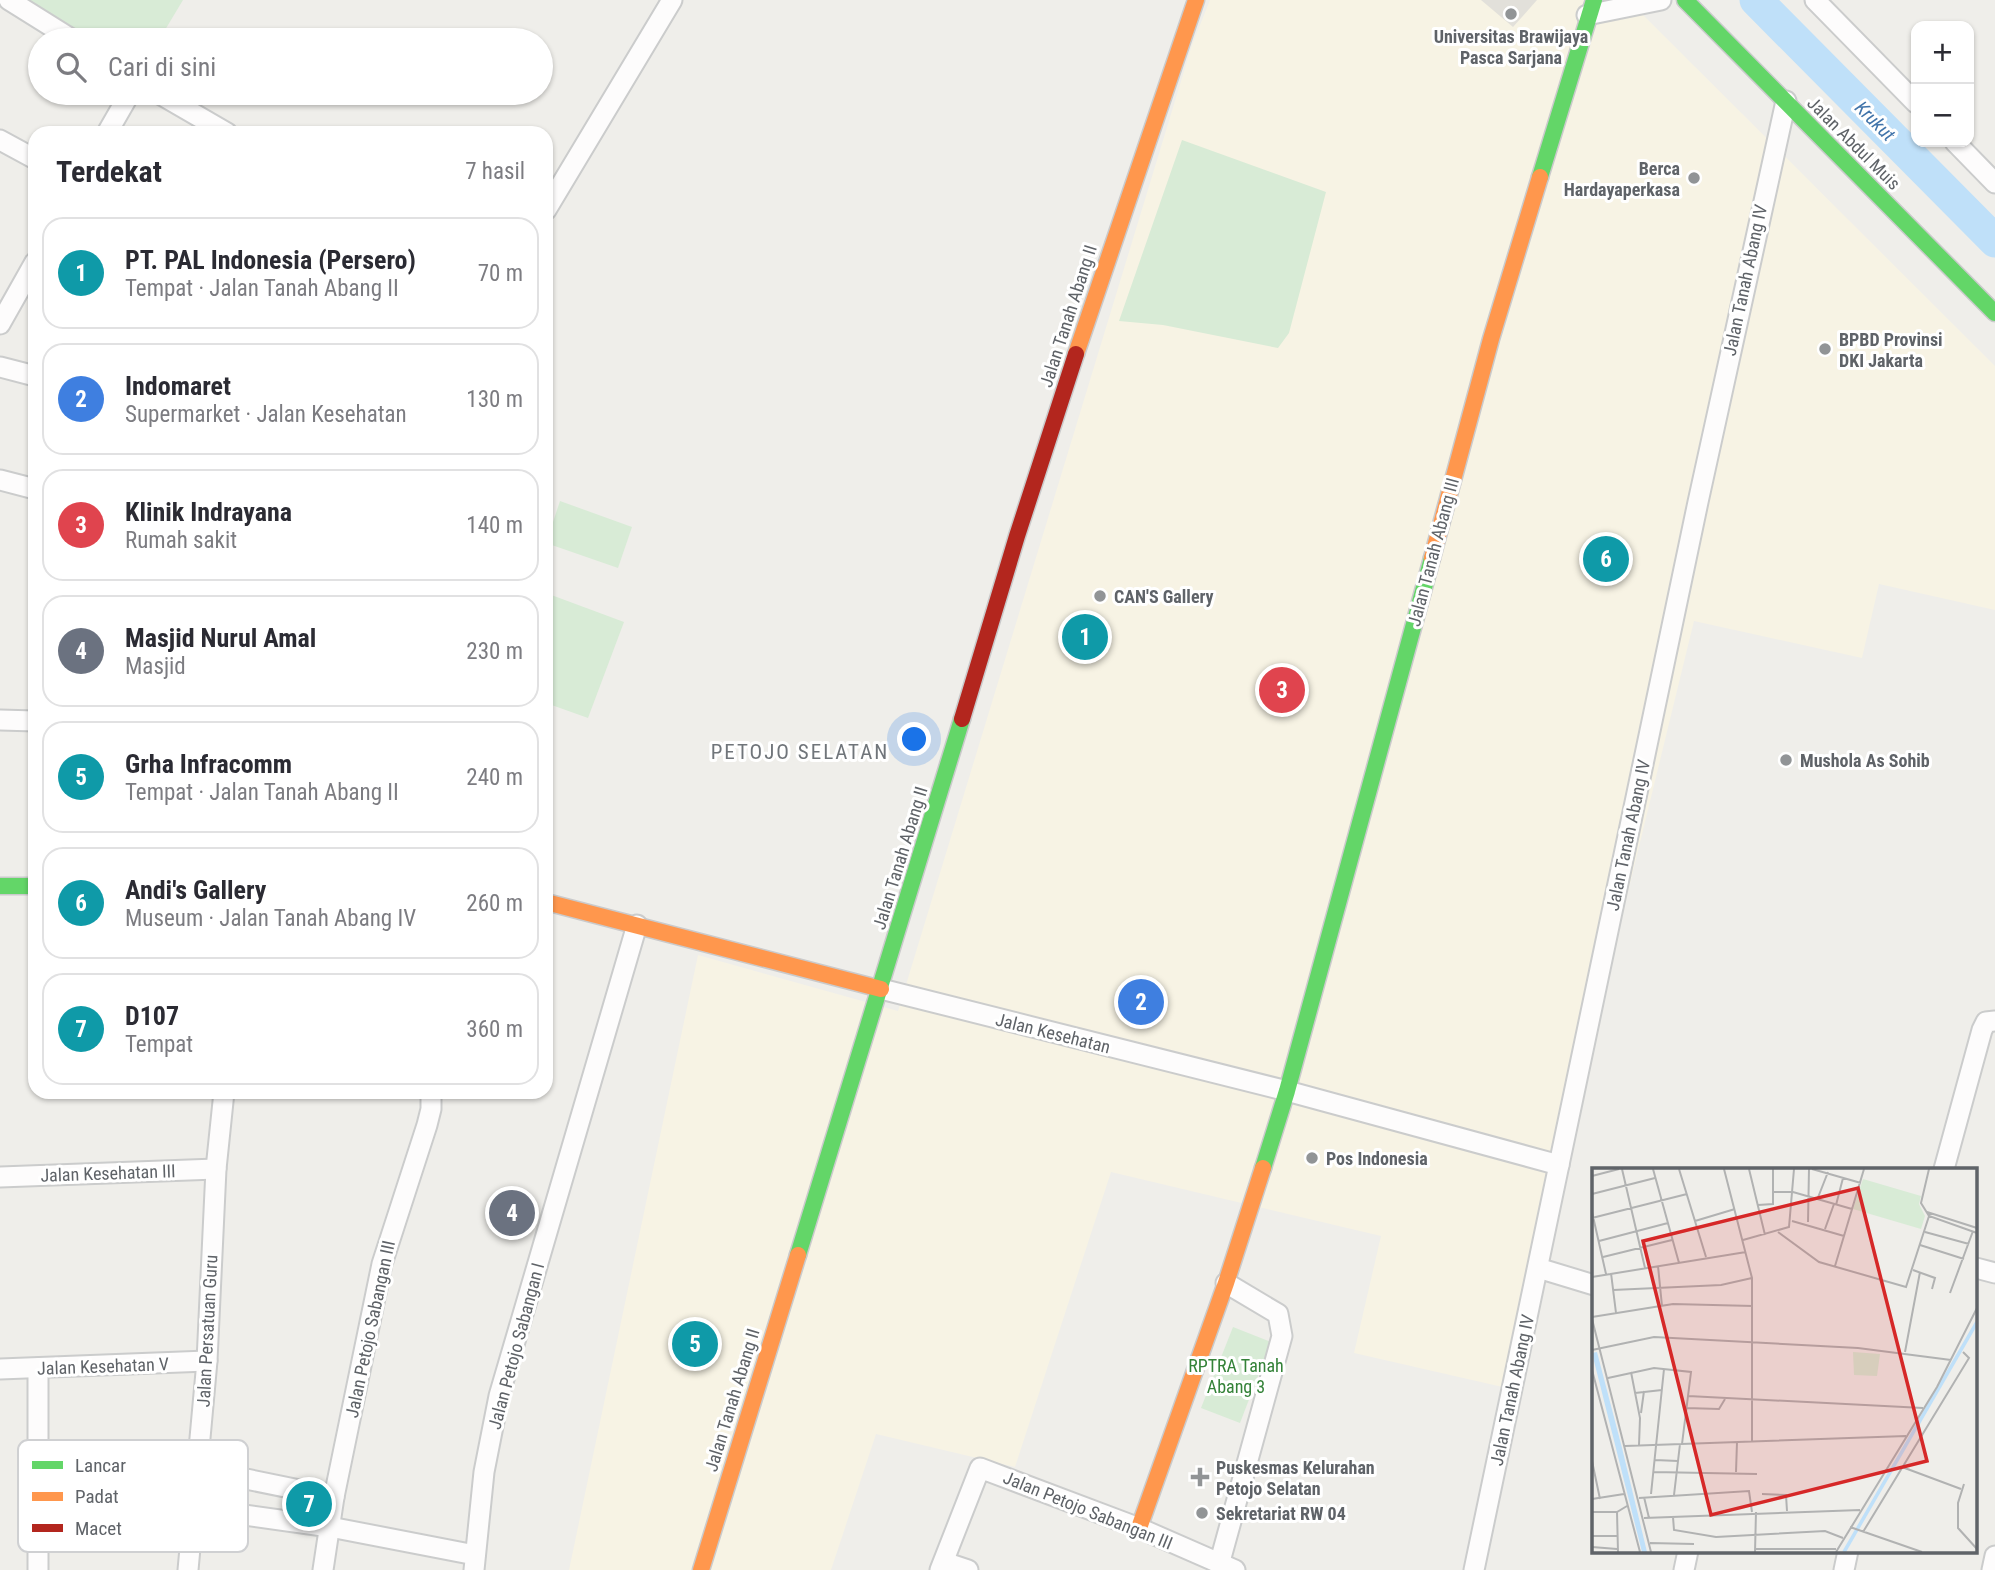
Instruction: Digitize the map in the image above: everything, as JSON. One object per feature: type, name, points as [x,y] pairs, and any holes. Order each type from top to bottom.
[{"type":"street","points":[[9,0],[54,28]]},
{"type":"street","points":[[553,198],[672,0]]},
{"type":"street","name":"Jalan Tanah Abang II","points":[[701,1570],[881,989],[1017,536],[1101,276],[1196,0]]},
{"type":"street","name":"Jalan Tanah Abang III","points":[[1139,1528],[1226,1283],[1287,1091],[1491,339],[1590,7],[1661,0]]},
{"type":"street","name":"Jalan Abdul Muis","points":[[1685,0],[1995,313]]},
{"type":"street","points":[[1815,0],[1911,98]]},
{"type":"street","name":"Jalan Tanah Abang IV","points":[[1474,1570],[1706,463],[1786,101]]},
{"type":"street","points":[[111,126],[123,105]]},
{"type":"street","points":[[179,105],[216,126]]},
{"type":"street","points":[[0,140],[28,155]]},
{"type":"street","points":[[1960,147],[1995,182]]},
{"type":"street","points":[[0,324],[6,301],[28,271]]},
{"type":"street","points":[[0,367],[28,374]]},
{"type":"street","points":[[0,480],[28,487]]},
{"type":"street","points":[[0,720],[28,721]]},
{"type":"street","points":[[0,886],[28,886]]},
{"type":"street","name":"Jalan Kesehatan","points":[[553,904],[1287,1091],[1559,1165]]},
{"type":"street","name":"Jalan Petojo Sabangan I","points":[[475,1562],[484,1472],[499,1396],[637,925]]},
{"type":"street","points":[[1944,1168],[1982,1030],[1986,1022],[1995,1021]]},
{"type":"street","name":"Jalan Persatuan Guru","points":[[200,1440],[207,1361],[216,1169],[223,1099]]},
{"type":"street","name":"Jalan Petojo Sabangan III","points":[[323,1570],[334,1497],[382,1264],[427,1125],[430,1099]]},
{"type":"street","name":"Jalan Kesehatan III","points":[[0,1177],[216,1169]]},
{"type":"street","points":[[1538,1268],[1592,1284]]},
{"type":"street","points":[[1978,1269],[1995,1273]]},
{"type":"street","points":[[1226,1283],[1278,1314],[1282,1336],[1227,1567]]},
{"type":"street","name":"Jalan Kesehatan V","points":[[0,1369],[207,1361]]},
{"type":"street","points":[[38,1368],[38,1440]]},
{"type":"street","name":"Jalan Petojo Sabangan III","points":[[942,1566],[980,1468],[1139,1528],[1227,1567]]},
{"type":"street","points":[[248,1479],[334,1497]]},
{"type":"street","points":[[248,1516],[330,1527],[475,1562]]},
{"type":"street","points":[[38,1552],[38,1570]]},
{"type":"street","name":"Jalan Persatuan Guru","points":[[188,1570],[190,1552]]},
{"type":"street","points":[[1684,1570],[1688,1552]]},
{"type":"street","points":[[1844,1570],[1848,1552]]},
{"type":"street","points":[[1992,1570],[1995,1556]]},
{"type":"street","points":[[942,1566],[968,1570]]},
{"type":"shaded area","points":[[1210,0],[1628,0],[1995,366],[1995,610],[1879,584],[1862,658],[1694,621],[1507,1388],[1354,1353],[1381,1236],[1111,1172],[1015,1467],[876,1434],[831,1570],[569,1570],[698,955],[898,1011],[1192,45]]},
{"type":"shaded area","name":"Universitas Brawijaya Pasca Sarjana","points":[[1481,0],[1537,0],[1513,27]]},
{"type":"green space","points":[[25,0],[183,0],[166,28],[69,28]]},
{"type":"green space","points":[[1182,140],[1326,192],[1289,333],[1278,348],[1163,325],[1119,321]]},
{"type":"green space","points":[[560,501],[632,527],[618,568],[553,545],[553,522]]},
{"type":"green space","points":[[553,596],[624,622],[588,718],[553,706]]},
{"type":"green space","name":"RPTRA Tanah Abang 3","points":[[1233,1327],[1271,1342],[1240,1423],[1201,1408]]},
{"type":"waterway","name":"Krukut","points":[[1756,0],[1995,241]]},
{"type":"traffic: fast","points":[[1540,177],[1594,0]]},
{"type":"traffic: fast","points":[[1685,0],[1995,313]]},
{"type":"traffic: fast","points":[[1263,1168],[1287,1091],[1432,558]]},
{"type":"traffic: fast","points":[[798,1255],[962,719]]},
{"type":"traffic: fast","points":[[0,886],[28,886]]},
{"type":"traffic: slow","points":[[1076,354],[1196,0]]},
{"type":"traffic: slow","points":[[1432,558],[1491,339],[1540,177]]},
{"type":"traffic: slow","points":[[553,904],[881,989]]},
{"type":"traffic: slow","points":[[1139,1528],[1226,1283],[1263,1168]]},
{"type":"traffic: slow","points":[[701,1570],[798,1255]]},
{"type":"traffic: jam","points":[[962,719],[1076,354]]},
{"type":"place","name":"Universitas Brawijaya Pasca Sarjana","points":[[1511,14]]},
{"type":"place","name":"Berca Hardayaperkasa","points":[[1694,178]]},
{"type":"place","name":"BPBD Provinsi DKI Jakarta","points":[[1825,349]]},
{"type":"place","name":"Andi's Gallery","points":[[1606,559]]},
{"type":"place","name":"CAN'S Gallery","points":[[1100,596]]},
{"type":"place","name":"PT. PAL Indonesia (Persero)","points":[[1085,637]]},
{"type":"place","name":"Klinik Indrayana","points":[[1282,690]]},
{"type":"place","name":"Mushola As Sohib","points":[[1786,760]]},
{"type":"place","name":"Indomaret","points":[[1141,1002]]},
{"type":"place","name":"Pos Indonesia","points":[[1312,1158]]},
{"type":"place","name":"Masjid Nurul Amal","points":[[512,1213]]},
{"type":"place","name":"Grha Infracomm","points":[[695,1344]]},
{"type":"place","name":"Puskesmas Kelurahan Petojo Selatan","points":[[1200,1477]]},
{"type":"place","name":"D107","points":[[309,1504]]},
{"type":"place","name":"Sekretariat RW 04","points":[[1202,1513]]},
{"type":"district","name":"PETOJO SELATAN","points":[[800,752]]}]
